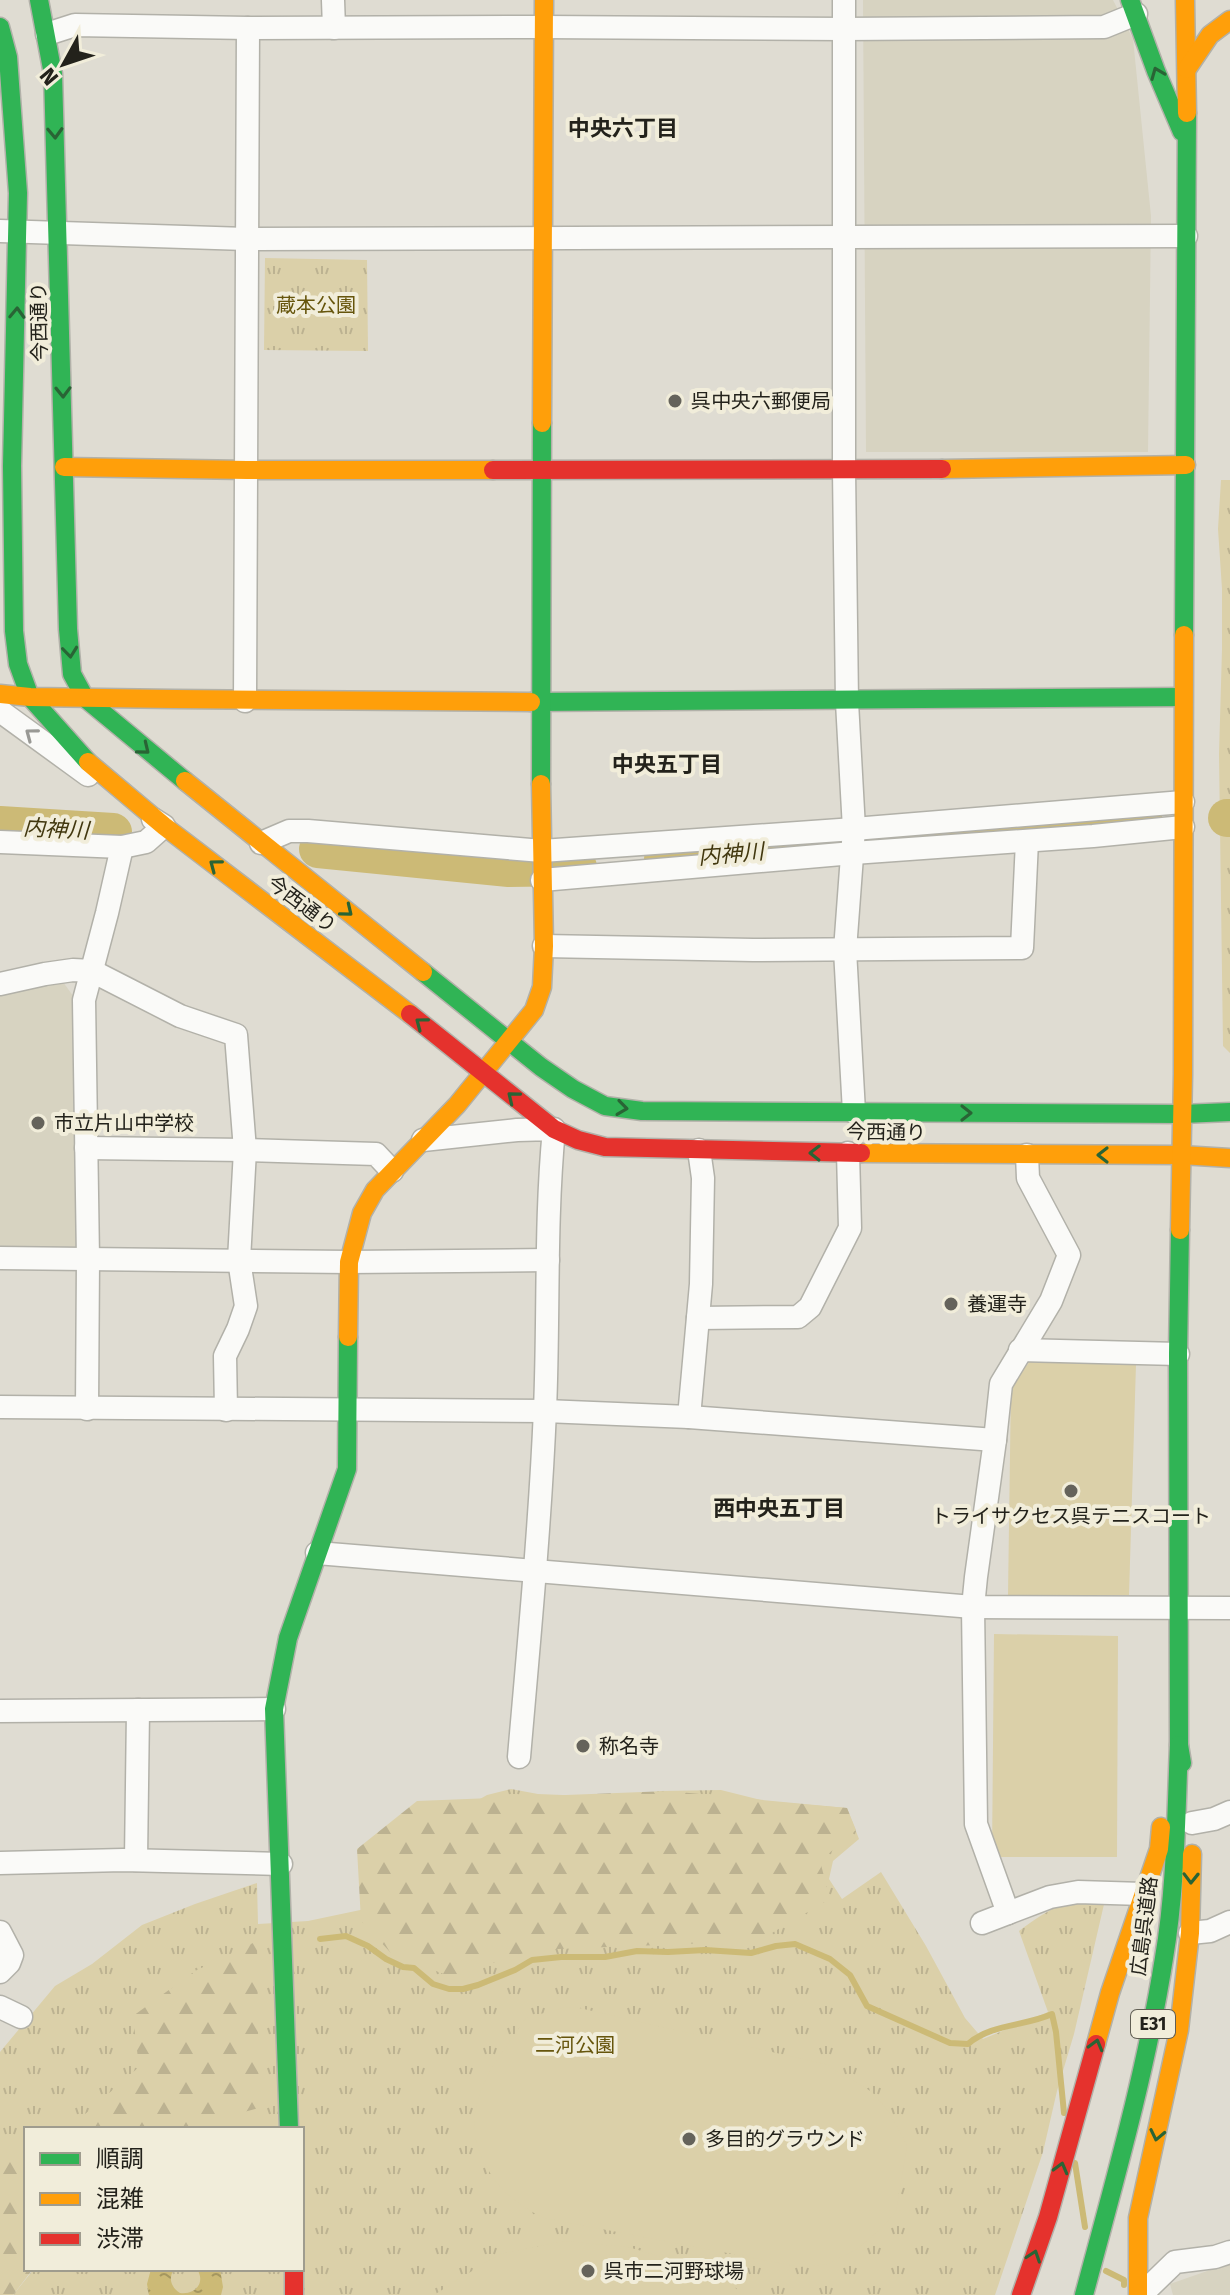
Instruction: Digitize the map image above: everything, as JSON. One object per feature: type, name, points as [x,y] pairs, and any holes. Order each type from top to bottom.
[{"type":"main road","name":"今西通り","points":[[39,0],[53,74],[68,629],[72,674],[85,698],[508,1041],[573,1089],[605,1106],[642,1111],[1230,1112]]},
{"type":"main road","points":[[289,2127],[274,1709],[288,1638],[347,1469],[349,1262],[362,1213],[375,1190],[457,1105],[534,1010],[542,987],[540,702],[544,0]]},
{"type":"main road","points":[[1140,2295],[1138,2218],[1179,2030],[1190,1933],[1192,1823],[1179,1745],[1178,1354],[1188,145],[1185,0]]},
{"type":"main road","points":[[1133,7],[1188,145]]},
{"type":"main road","points":[[1187,69],[1200,47],[1230,20]]},
{"type":"main road","name":"今西通り","points":[[0,27],[8,57],[18,193],[9,231],[6,466],[14,631],[18,664],[30,697],[88,762],[164,826],[554,1129],[578,1140],[605,1147],[699,1150],[1230,1158]]},
{"type":"main road","points":[[64,467],[844,470],[1186,465]]},
{"type":"main road","points":[[0,694],[245,701],[540,702],[1183,697]]},
{"type":"main road","points":[[1021,2295],[1048,2217],[1110,1993],[1159,1849],[1180,1606]]},
{"type":"main road","name":"広島呉道路","points":[[1084,2295],[1130,2126],[1165,1954],[1173,1873],[1179,1745]]},
{"type":"main road","points":[[294,2271],[294,2295]]},
{"type":"street","points":[[333,0],[334,28]]},
{"type":"street","points":[[844,0],[844,470],[847,702],[853,842],[845,950],[854,1112]]},
{"type":"street","points":[[47,34],[75,25],[248,28],[1104,27],[1133,7]]},
{"type":"street","points":[[245,701],[248,28]]},
{"type":"street","points":[[9,231],[246,239],[1186,236]]},
{"type":"street","points":[[0,711],[64,759],[164,826],[146,842],[122,847],[0,842]]},
{"type":"street","points":[[542,879],[1183,802]]},
{"type":"street","points":[[261,843],[289,831],[308,831],[542,852],[853,842],[1027,841],[1183,827]]},
{"type":"street","points":[[544,946],[845,950],[1022,948],[1027,841]]},
{"type":"street","points":[[87,1409],[84,1000],[122,847]]},
{"type":"street","points":[[0,984],[73,970],[92,971],[180,1016],[236,1035],[245,1150],[239,1260],[246,1306],[225,1356],[226,1410]]},
{"type":"street","points":[[423,1140],[554,1129],[550,1170],[545,1411],[536,1571],[519,1757]]},
{"type":"street","points":[[86,1148],[376,1154],[392,1171]]},
{"type":"street","points":[[689,1417],[701,1284],[703,1178],[699,1150]]},
{"type":"street","points":[[698,1318],[798,1317],[810,1307],[850,1228],[848,1153]]},
{"type":"street","points":[[1008,1913],[976,1824],[973,1607],[1001,1384],[1051,1301],[1069,1255],[1028,1178],[1027,1155]]},
{"type":"street","points":[[0,1258],[349,1262],[548,1260]]},
{"type":"street","points":[[1020,1350],[1178,1354]]},
{"type":"street","points":[[0,1407],[545,1411],[689,1417],[995,1440]]},
{"type":"street","points":[[317,1553],[973,1607],[1230,1608]]},
{"type":"street","points":[[0,1711],[274,1709]]},
{"type":"street","points":[[136,1860],[138,1710]]},
{"type":"street","points":[[1192,1823],[1230,1812]]},
{"type":"street","points":[[0,1863],[136,1860],[281,1864]]},
{"type":"street","points":[[982,1923],[1050,1897],[1078,1892],[1143,1894]]},
{"type":"street","points":[[1190,1933],[1210,1931],[1230,1922]]},
{"type":"street","points":[[0,1932],[12,1955],[0,1972]]},
{"type":"street","points":[[0,2007],[21,2017]]},
{"type":"street","points":[[1140,2295],[1175,2262],[1230,2252]]},
{"type":"shaded area","points":[[863,0],[1113,0],[1133,39],[1151,216],[1148,452],[866,452]]},
{"type":"shaded area","name":"市立片山中学校","points":[[63,982],[76,1000],[76,1247],[71,1252],[0,1250],[0,996]]},
{"type":"shaded area","points":[[1230,2263],[1230,2295],[1173,2295],[1170,2284]]},
{"type":"green space","name":"蔵本公園","points":[[265,258],[367,260],[368,351],[264,350]]},
{"type":"green space","points":[[1221,480],[1230,480],[1230,1053],[1223,1046],[1219,754],[1222,589],[1218,529]]},
{"type":"green space","name":"トライサクセス呉テニスコート","points":[[1030,1361],[1136,1364],[1129,1595],[1008,1595],[1011,1386]]},
{"type":"green space","points":[[994,1634],[1118,1636],[1117,1857],[992,1857]]},
{"type":"green space","name":"二河公園","points":[[511,1789],[538,1794],[612,1797],[661,1791],[721,1790],[765,1801],[847,1808],[859,1839],[833,1861],[829,1879],[842,1899],[881,1872],[965,2018],[983,2039],[1048,2012],[1019,1931],[1059,1906],[1105,1900],[1043,2152],[995,2295],[13,2295],[32,2271],[304,2271],[304,2127],[24,2127],[24,2213],[0,2191],[0,2052],[55,1986],[92,1964],[142,1925],[257,1883],[258,1924],[308,1921],[365,1909],[450,1816],[487,1795]]},
{"type":"green space","points":[[668,1791],[847,1808],[856,1830],[820,1861],[830,1899],[758,1941],[533,1950],[451,1977],[391,1953],[361,1921],[357,1849],[417,1801]]},
{"type":"green space","points":[[257,1941],[259,2108],[189,2127],[70,2127],[139,2067],[133,2016],[195,1971]]},
{"type":"green space","name":"多目的グラウンド","points":[[575,2007],[825,2064],[872,2092],[889,2112],[907,2145],[896,2211],[882,2228],[857,2249],[828,2264],[800,2267],[544,2218],[525,2208],[503,2190],[485,2164],[477,2144],[474,2124],[477,2105],[491,2069],[526,2018]]},
{"type":"green space","points":[[0,2150],[24,2154],[24,2271],[31,2271],[13,2295],[0,2295]]},
{"type":"green space","name":"呉市二河野球場","points":[[563,2241],[628,2247],[683,2263],[723,2278],[744,2295],[434,2295],[499,2254]]},
{"type":"water","points":[[150,2271],[173,2271],[173,2285],[180,2293],[185,2293],[198,2287],[198,2271],[220,2271],[223,2287],[221,2295],[149,2295],[147,2284]]},
{"type":"waterway","name":"内神川","points":[[663,859],[1143,817]]},
{"type":"waterway","name":"内神川","points":[[0,825],[113,832]]},
{"type":"waterway","name":"内神川","points":[[318,849],[509,868],[578,867]]},
{"type":"waterway","points":[[320,1939],[346,1936],[386,1959],[403,1967],[414,1968],[433,1984],[449,1989],[478,1985],[532,1960],[605,1957],[637,1951],[751,1953],[795,1944],[830,1959],[850,1975],[867,2006],[950,2043],[968,2044],[997,2029],[1052,2014],[1064,2113]]},
{"type":"waterway","points":[[1075,2163],[1085,2227]]},
{"type":"waterway","points":[[1106,2271],[1124,2280],[1124,2285]]},
{"type":"traffic: fast","points":[[39,0],[53,74],[68,629],[72,674],[85,698],[185,781]]},
{"type":"traffic: fast","points":[[1130,0],[1182,132]]},
{"type":"traffic: fast","points":[[0,27],[8,57],[18,193],[12,466],[14,631],[18,664],[30,697],[88,762]]},
{"type":"traffic: fast","points":[[1184,635],[1187,113]]},
{"type":"traffic: fast","points":[[541,784],[542,423]]},
{"type":"traffic: fast","points":[[531,702],[1183,697]]},
{"type":"traffic: fast","points":[[423,972],[541,1067],[605,1106],[642,1111],[1230,1112]]},
{"type":"traffic: fast","points":[[1180,1230],[1179,1745],[1182,1763]]},
{"type":"traffic: fast","points":[[289,2127],[274,1709],[288,1638],[347,1469],[348,1337]]},
{"type":"traffic: fast","points":[[1084,2295],[1139,2085],[1157,2001],[1173,1879],[1179,1745]]},
{"type":"traffic: slow","points":[[542,423],[544,0]]},
{"type":"traffic: slow","points":[[1185,0],[1187,113]]},
{"type":"traffic: slow","points":[[1187,69],[1210,35],[1230,20]]},
{"type":"traffic: slow","points":[[942,469],[1186,465]]},
{"type":"traffic: slow","points":[[64,467],[493,470]]},
{"type":"traffic: slow","points":[[1180,1230],[1184,635]]},
{"type":"traffic: slow","points":[[0,694],[30,697],[531,702]]},
{"type":"traffic: slow","points":[[88,762],[164,826],[410,1014]]},
{"type":"traffic: slow","points":[[185,781],[423,972]]},
{"type":"traffic: slow","points":[[348,1337],[349,1262],[362,1213],[375,1190],[457,1105],[534,1010],[542,987],[544,946],[541,784]]},
{"type":"traffic: slow","points":[[861,1153],[1230,1158]]},
{"type":"traffic: slow","points":[[1096,2044],[1159,1849],[1161,1827]]},
{"type":"traffic: slow","points":[[1138,2295],[1138,2218],[1179,2030],[1190,1933],[1192,1854]]},
{"type":"traffic: jam","points":[[493,470],[942,469]]},
{"type":"traffic: jam","points":[[410,1014],[554,1129],[578,1140],[605,1147],[861,1153]]},
{"type":"traffic: jam","points":[[1021,2295],[1048,2217],[1096,2044]]},
{"type":"traffic: jam","points":[[294,2271],[294,2295]]},
{"type":"place","name":"呉中央六郵便局","points":[[675,401]]},
{"type":"place","name":"市立片山中学校","points":[[38,1123]]},
{"type":"place","name":"養運寺","points":[[951,1304]]},
{"type":"place","name":"トライサクセス呉テニスコート","points":[[1071,1491]]},
{"type":"place","name":"称名寺","points":[[583,1746]]},
{"type":"place","name":"多目的グラウンド","points":[[689,2139]]},
{"type":"place","name":"呉市二河野球場","points":[[588,2271]]},
{"type":"district","name":"中央六丁目","points":[[623,128]]},
{"type":"district","name":"中央五丁目","points":[[667,764]]},
{"type":"district","name":"西中央五丁目","points":[[779,1508]]}]
